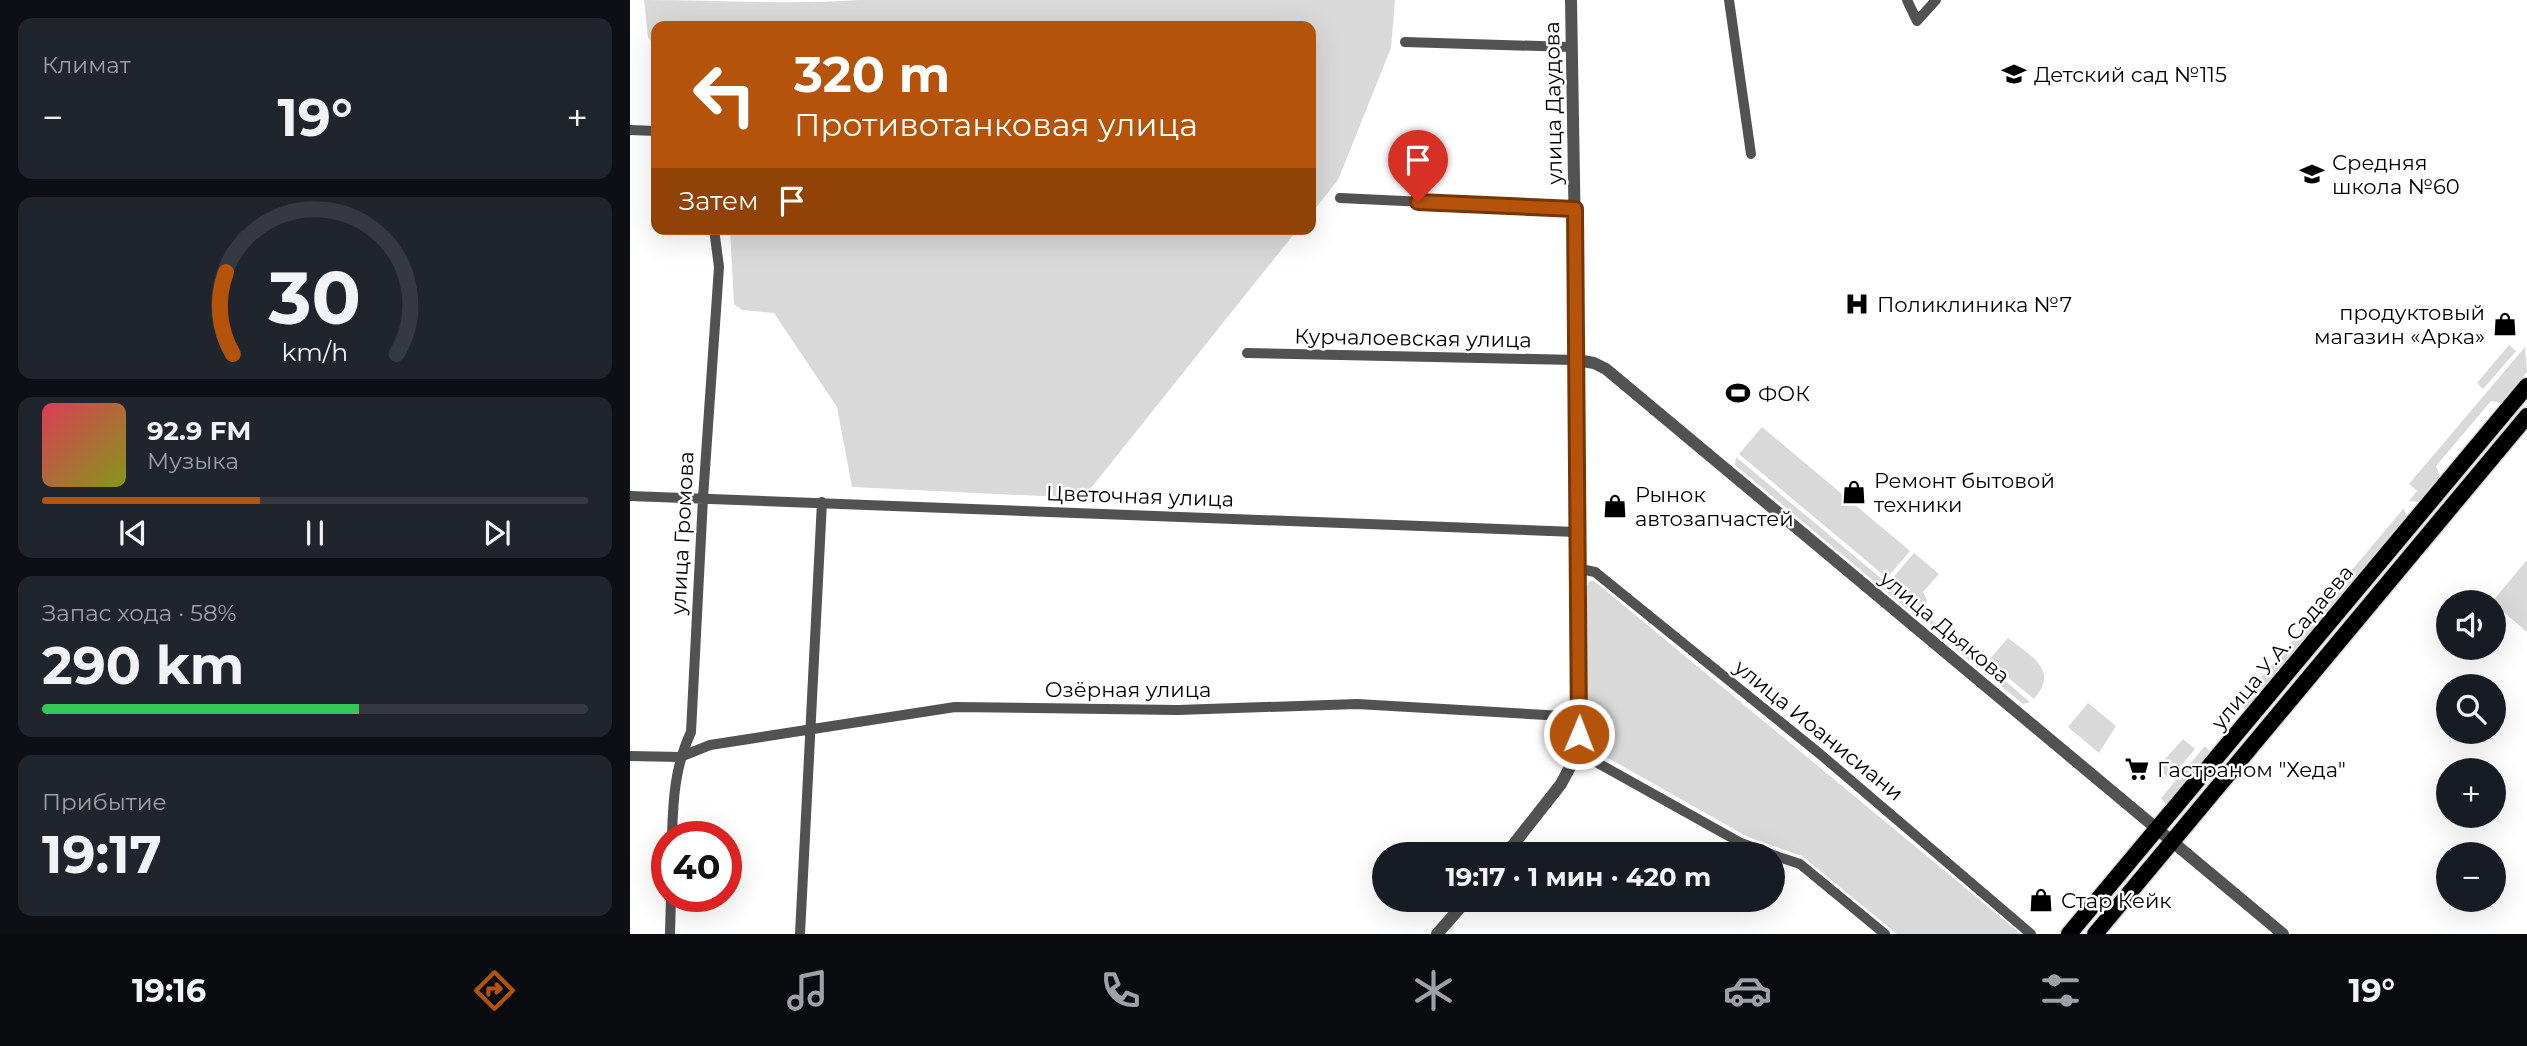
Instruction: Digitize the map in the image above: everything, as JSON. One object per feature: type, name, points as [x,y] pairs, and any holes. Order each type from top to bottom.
[{"type":"main road","name":"улица У.А. Садаева","points":[[2069,934],[2527,386]]},
{"type":"main road","name":"улица У.А. Садаева","points":[[2095,934],[2527,416]]},
{"type":"street","name":"улица Даудова","points":[[1515,842],[1561,784],[1578,751],[1581,717],[1576,568],[1577,360],[1571,0]]},
{"type":"street","points":[[1729,0],[1751,154]]},
{"type":"street","points":[[1907,0],[1917,21],[1936,0]]},
{"type":"street","points":[[1405,42],[1572,47]]},
{"type":"street","points":[[630,130],[651,131]]},
{"type":"street","points":[[1340,198],[1575,209]]},
{"type":"street","name":"улица Громова","points":[[672,821],[673,793],[680,757],[691,732],[719,267],[716,235]]},
{"type":"street","name":"Курчалоевская улица","points":[[1247,354],[1577,360]]},
{"type":"street","name":"улица Дьякова","points":[[1577,360],[1594,363],[1606,369],[2283,934]]},
{"type":"street","name":"Цветочная улица","points":[[630,496],[1576,532]]},
{"type":"street","points":[[800,934],[822,502]]},
{"type":"street","name":"улица Иоанисиани","points":[[1576,568],[1595,572],[1830,763],[2031,934]]},
{"type":"street","name":"Озёрная улица","points":[[680,757],[710,745],[955,707],[1178,710],[1357,704],[1581,717]]},
{"type":"street","points":[[1578,751],[1739,842]]},
{"type":"street","points":[[630,756],[680,757]]},
{"type":"street","points":[[1785,859],[1800,864],[1885,934]]},
{"type":"street","points":[[670,934],[671,912]]},
{"type":"street","points":[[1437,934],[1456,912]]},
{"type":"shaded area","points":[[644,0],[1395,0],[1391,48],[1338,180],[1316,208],[1316,21],[651,21],[651,41],[648,37]]},
{"type":"shaded area","points":[[730,235],[1293,235],[1083,498],[852,487],[837,407],[774,313],[742,310],[734,304]]},
{"type":"shaded area","points":[[2509,345],[2516,351],[2483,389],[2477,383]]},
{"type":"shaded area","points":[[2525,347],[2527,372],[2501,403],[2491,401],[2436,466],[2440,476],[2419,502],[2409,501],[2417,491],[2409,484]]},
{"type":"shaded area","points":[[1762,427],[1910,551],[1887,578],[1739,454]]},
{"type":"shaded area","points":[[1736,457],[1920,611],[1907,609],[1735,465]]},
{"type":"shaded area","points":[[2404,508],[2406,517],[2246,709],[2239,704]]},
{"type":"shaded area","points":[[1914,553],[1939,574],[1923,592],[1927,600],[1923,608],[1890,581]]},
{"type":"shaded area","points":[[2527,560],[2527,632],[2506,614],[2506,590],[2502,590]]},
{"type":"shaded area","points":[[1590,581],[1594,581],[2021,934],[1897,934],[1802,856],[1785,850],[1785,842],[1762,842],[1748,837],[1587,746],[1585,588]]},
{"type":"shaded area","points":[[1929,618],[1971,653],[1973,661],[1968,660],[1931,628]]},
{"type":"shaded area","points":[[2008,638],[2033,657],[2043,671],[2041,689],[2034,699],[1988,661]]},
{"type":"shaded area","points":[[1985,664],[2030,702],[2023,704],[1982,670]]},
{"type":"shaded area","points":[[2088,703],[2116,726],[2099,753],[2068,727]]},
{"type":"shaded area","points":[[2183,739],[2195,749],[2170,779],[2157,768]]},
{"type":"shaded area","points":[[2205,746],[2211,752],[2166,805],[2161,798]]},
{"type":"place","name":"Детский сад №115","points":[[2014,74]]},
{"type":"place","name":"Средняя школа №60","points":[[2312,174]]},
{"type":"place","name":"Поликлиника №7","points":[[1857,304]]},
{"type":"place","name":"продуктовый магазин «Арка»","points":[[2505,324]]},
{"type":"place","name":"ФОК","points":[[1738,393]]},
{"type":"place","name":"Ремонт бытовой техники","points":[[1854,492]]},
{"type":"place","name":"Рынок автозапчастей","points":[[1615,506]]},
{"type":"place","name":"Гастраном \"Хеда\"","points":[[2137,769]]},
{"type":"place","name":"Стар Кейк","points":[[2041,900]]},
{"type":"route","points":[[1418,202],[1575,209],[1576,532],[1581,717],[1579,734]]}]
